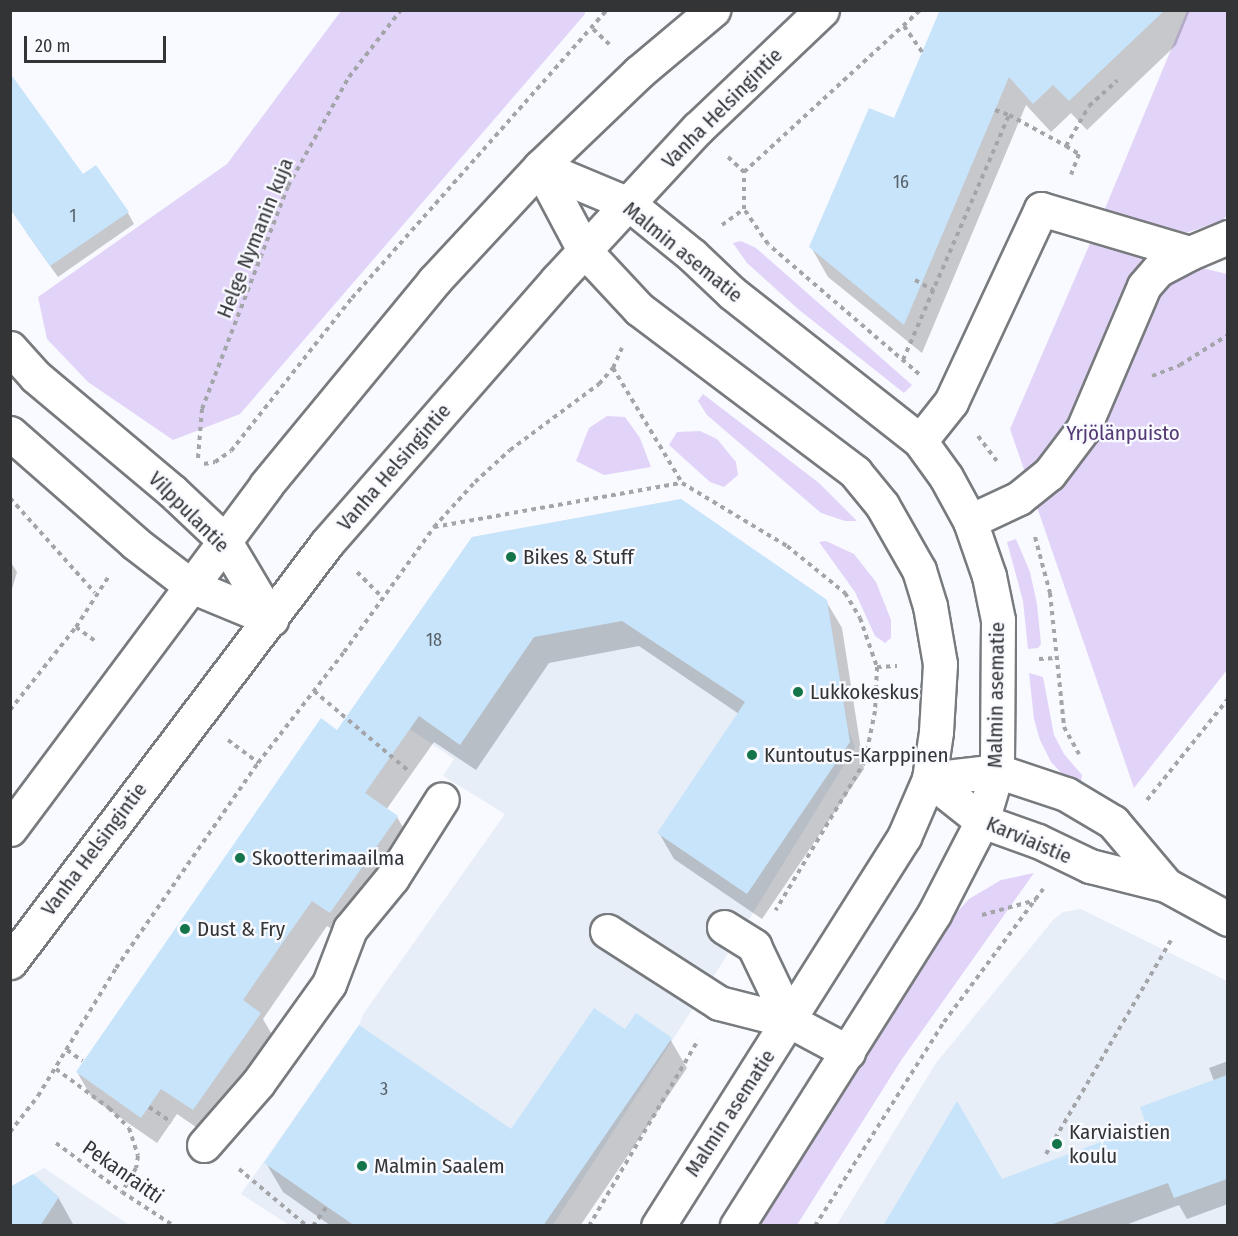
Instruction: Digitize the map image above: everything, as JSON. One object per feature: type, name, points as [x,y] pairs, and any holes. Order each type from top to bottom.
[{"type":"main road","points":[[10,829],[266,485],[434,281],[540,167],[639,72],[713,10]]},
{"type":"main road","name":"Vanha Helsingintie","points":[[10,962],[327,543],[584,250],[698,128],[822,10]]},
{"type":"main road","name":"Malmin asematie","points":[[540,167],[629,204],[692,255],[732,292],[920,441],[946,477],[970,520],[989,576],[999,620],[997,771],[982,821],[934,914],[737,1226]]},
{"type":"main road","name":"Malmin asematie","points":[[540,167],[584,250],[639,309],[855,472],[882,505],[919,570],[930,606],[940,664],[936,732],[929,779],[904,837],[790,1021],[658,1226]]},
{"type":"main road","points":[[920,441],[951,402],[1041,209],[1190,253]]},
{"type":"main road","points":[[970,520],[1019,498],[1049,474],[1083,429],[1144,286],[1158,270],[1227,237]]},
{"type":"main road","name":"Vilppulantie","points":[[10,348],[34,376],[172,491],[224,540],[271,619]]},
{"type":"main road","points":[[10,433],[135,543],[191,586],[271,619]]},
{"type":"main road","name":"Karviaistie","points":[[929,779],[997,771],[1066,794],[1113,822],[1166,885]]},
{"type":"main road","name":"Karviaistie","points":[[929,779],[982,821],[1038,841],[1089,866],[1166,885],[1227,919]]},
{"type":"main road","points":[[204,1144],[258,1083],[329,984],[350,929],[392,878],[442,799]]},
{"type":"main road","points":[[724,927],[754,946],[790,1021]]},
{"type":"main road","points":[[607,931],[719,1003],[790,1021],[848,1053]]},
{"type":"path","name":"Helge Nymanin kuja","points":[[400,10],[348,76],[288,186],[202,409],[197,465],[215,462],[231,451],[352,298],[607,10]]},
{"type":"path","points":[[744,209],[744,172],[920,10]]},
{"type":"path","points":[[904,26],[923,53]]},
{"type":"path","points":[[995,110],[1066,146],[1089,106],[1117,81]]},
{"type":"path","points":[[903,360],[1008,115]]},
{"type":"path","points":[[915,280],[933,290]]},
{"type":"path","points":[[1096,400],[1180,365],[1227,335]]},
{"type":"path","points":[[10,1132],[56,1069],[116,968],[258,763],[314,691],[434,527],[475,482],[510,450],[598,384],[613,368],[682,483],[788,546],[845,593],[860,618],[877,667],[875,711],[865,761],[754,946]]},
{"type":"path","points":[[434,527],[682,483]]},
{"type":"path","points":[[10,498],[95,593]]},
{"type":"path","points":[[10,710],[76,627],[95,593],[135,543]]},
{"type":"path","points":[[314,691],[442,799]]},
{"type":"path","points":[[1144,804],[1227,699]]},
{"type":"path","points":[[815,1226],[944,1022],[1036,900]]},
{"type":"path","points":[[1046,1154],[1172,938]]},
{"type":"path","points":[[589,1226],[719,1003]]},
{"type":"path","points":[[67,1050],[83,1061]]},
{"type":"path","points":[[56,1069],[109,1108],[129,1128],[138,1156],[136,1168],[122,1192]]},
{"type":"path","name":"Pekanraitti","points":[[56,1143],[122,1192],[174,1226]]},
{"type":"path","points":[[313,1226],[327,1206]]},
{"type":"shaded area","points":[[681,499],[827,600],[848,728],[855,747],[719,968],[553,1225],[289,1225],[241,1194],[359,1025],[364,1013],[505,814],[443,776],[454,759],[361,696],[472,537]]},
{"type":"shaded area","name":"Karviaistien koulu","points":[[1081,909],[1227,981],[1227,1225],[836,1226],[936,1063],[1054,919],[1063,912]]},
{"type":"shaded area","points":[[44,1168],[129,1225],[11,1225],[10,1187]]},
{"type":"green space","points":[[585,10],[585,14],[240,414],[173,440],[88,382],[47,339],[38,297],[227,164],[341,11]]},
{"type":"green space","points":[[1187,11],[1227,11],[1227,215],[1223,220],[1186,233],[1104,211]]},
{"type":"green space","points":[[741,241],[756,248],[912,385],[904,393],[798,309],[747,263],[733,243]]},
{"type":"green space","name":"Yrjölänpuisto","points":[[1091,241],[1227,274],[1227,670],[1134,788],[1010,429]]},
{"type":"green space","points":[[703,394],[819,483],[857,521],[845,521],[821,513],[707,415],[698,401]]},
{"type":"green space","points":[[607,416],[625,417],[640,438],[651,467],[604,475],[576,461],[589,428]]},
{"type":"green space","points":[[700,431],[717,439],[736,462],[738,475],[724,487],[710,482],[669,445],[677,432]]},
{"type":"green space","points":[[1016,539],[1030,572],[1037,604],[1041,644],[1038,648],[1028,649],[1023,601],[1007,542]]},
{"type":"green space","points":[[826,541],[854,554],[876,582],[891,620],[891,638],[885,643],[875,636],[855,592],[819,542]]},
{"type":"green space","points":[[1029,673],[1043,677],[1054,735],[1064,754],[1082,775],[1080,793],[1051,762],[1040,740],[1034,719]]},
{"type":"green space","points":[[1034,873],[902,1059],[797,1225],[759,1225],[957,912],[969,899],[1001,880]]},
{"type":"building","points":[[940,10],[1165,10],[1069,101],[1053,85],[1033,104],[1009,77],[904,325],[809,247],[869,108],[894,118]]},
{"type":"building","points":[[10,73],[83,174],[96,165],[129,212],[50,266],[10,209]]},
{"type":"building","points":[[681,499],[827,600],[850,742],[747,894],[657,833],[745,702],[622,621],[534,637],[460,745],[419,716],[365,793],[398,816],[330,913],[312,901],[288,935],[243,1000],[261,1013],[193,1110],[161,1089],[141,1118],[76,1072],[321,718],[337,730],[472,537]]},
{"type":"building","points":[[594,1008],[625,1029],[636,1013],[672,1038],[543,1226],[355,1226],[264,1163],[359,1025],[511,1129]]},
{"type":"building","points":[[1227,1075],[1227,1179],[1174,1198],[1168,1183],[1047,1226],[883,1226],[957,1101],[1002,1179],[1146,1125],[1140,1107]]},
{"type":"building","points":[[33,1174],[59,1197],[40,1226],[10,1226],[10,1187]]},
{"type":"place","name":"Bikes & Stuff","points":[[511,557]]},
{"type":"place","name":"Lukkokeskus","points":[[798,692]]},
{"type":"place","name":"Kuntoutus-Karppinen","points":[[752,755]]},
{"type":"place","name":"Skootterimaailma","points":[[240,858]]},
{"type":"place","name":"Dust & Fry","points":[[185,929]]},
{"type":"place","name":"Karviaistien koulu","points":[[1057,1144]]},
{"type":"place","name":"Malmin Saalem","points":[[362,1166]]}]
